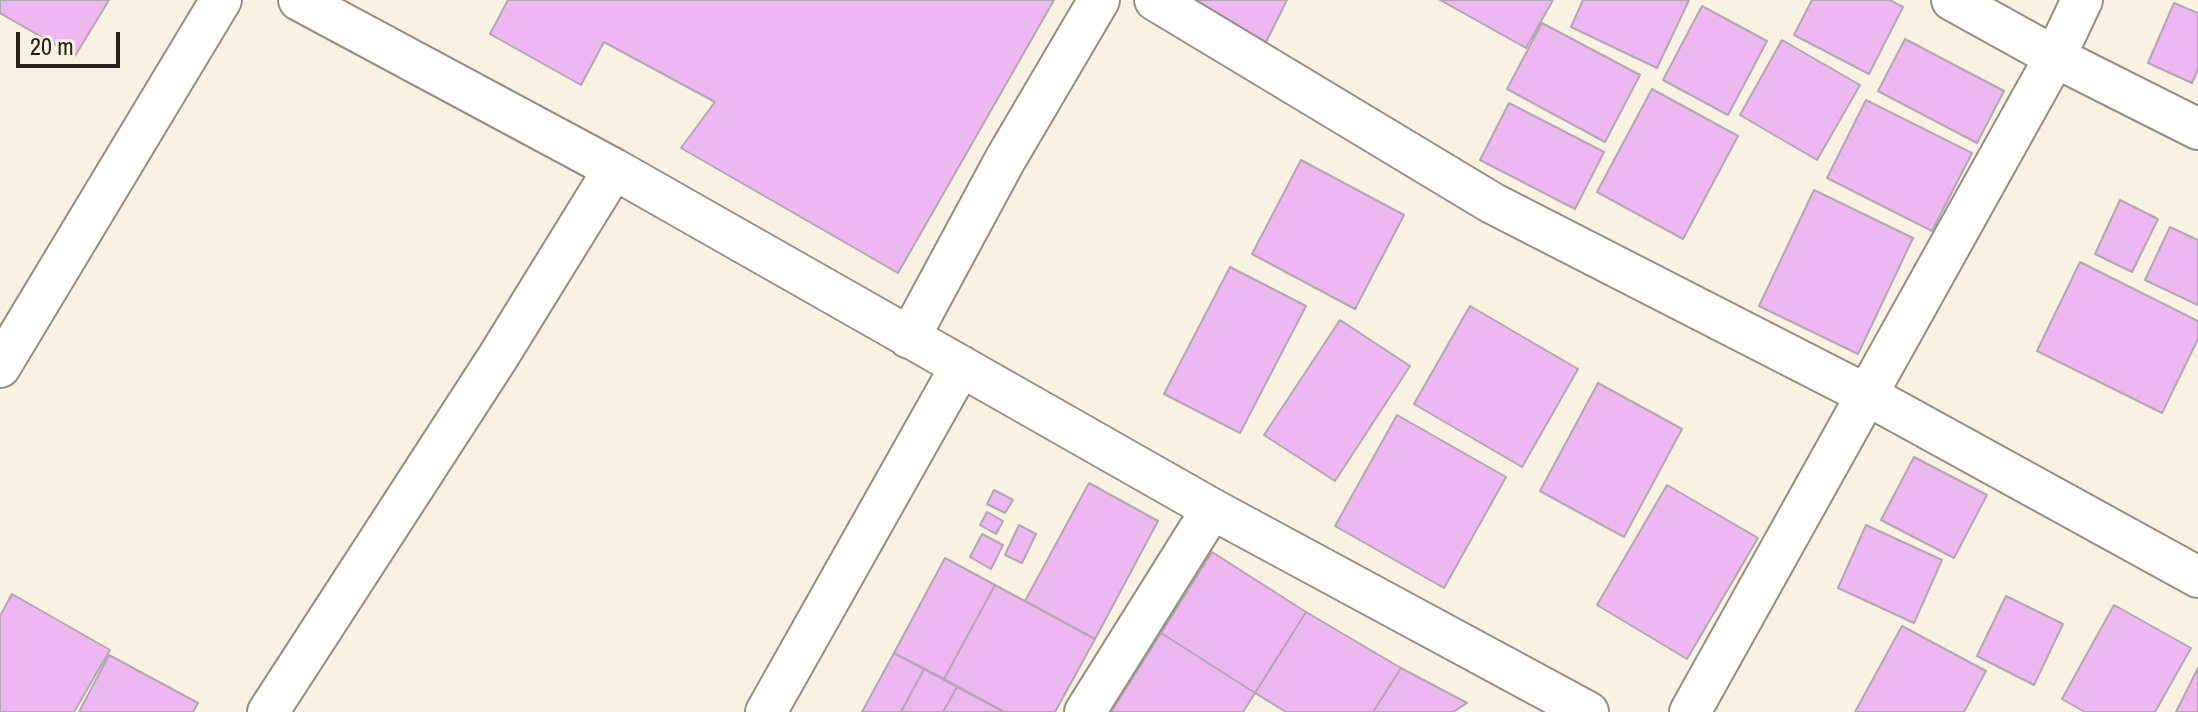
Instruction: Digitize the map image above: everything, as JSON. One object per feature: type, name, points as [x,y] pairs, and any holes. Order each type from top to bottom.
[{"type":"street","points":[[0,367],[221,0]]},
{"type":"street","points":[[299,0],[614,169],[1212,509],[1588,712]]},
{"type":"street","points":[[909,338],[1005,160],[1099,0]]},
{"type":"street","points":[[1155,0],[1492,203],[1867,395],[2198,577]]},
{"type":"street","points":[[1952,0],[2055,57],[2198,129]]},
{"type":"street","points":[[1690,712],[2055,57],[2082,0]]},
{"type":"street","points":[[268,712],[498,357],[614,169]]},
{"type":"street","points":[[766,712],[961,366]]},
{"type":"street","points":[[1085,712],[1212,509]]},
{"type":"building","points":[[0,0],[109,0],[75,56],[0,13]]},
{"type":"building","points":[[508,0],[1054,0],[898,273],[681,148],[715,102],[604,42],[581,85],[490,34]]},
{"type":"building","points":[[1180,0],[1287,0],[1266,42]]},
{"type":"building","points":[[1440,0],[1553,0],[1526,48]]},
{"type":"building","points":[[1583,0],[1689,0],[1657,68],[1571,27]]},
{"type":"building","points":[[1812,0],[1890,0],[1903,7],[1869,74],[1794,35]]},
{"type":"building","points":[[2174,3],[2198,13],[2198,69],[2192,83],[2148,63]]},
{"type":"building","points":[[1702,6],[1767,41],[1728,115],[1663,80]]},
{"type":"building","points":[[1542,23],[1640,75],[1605,142],[1507,89]]},
{"type":"building","points":[[1905,39],[2004,91],[1977,143],[1878,91]]},
{"type":"building","points":[[1782,40],[1860,85],[1817,160],[1740,115]]},
{"type":"building","points":[[1652,89],[1738,136],[1683,239],[1597,192]]},
{"type":"building","points":[[1866,100],[1972,153],[1932,231],[1827,178]]},
{"type":"building","points":[[1509,103],[1604,152],[1575,209],[1480,160]]},
{"type":"building","points":[[1301,160],[1404,215],[1355,309],[1252,254]]},
{"type":"building","points":[[1814,190],[1913,238],[1858,354],[1759,306]]},
{"type":"building","points":[[2120,200],[2158,219],[2132,272],[2095,254]]},
{"type":"building","points":[[2170,227],[2198,240],[2198,305],[2145,280]]},
{"type":"building","points":[[2080,262],[2198,321],[2198,339],[2162,413],[2037,351]]},
{"type":"building","points":[[1230,267],[1306,306],[1240,433],[1164,394]]},
{"type":"building","points":[[1470,306],[1578,369],[1522,467],[1414,404]]},
{"type":"building","points":[[1340,320],[1410,366],[1335,481],[1264,435]]},
{"type":"building","points":[[1598,383],[1682,429],[1624,537],[1540,491]]},
{"type":"building","points":[[1397,415],[1506,477],[1444,588],[1335,526]]},
{"type":"building","points":[[1914,457],[1987,495],[1954,558],[1881,520]]},
{"type":"building","points":[[1089,483],[1158,521],[1095,639],[1025,601]]},
{"type":"building","points":[[1667,485],[1758,538],[1687,659],[1597,605]]},
{"type":"building","points":[[994,490],[1013,500],[1005,513],[987,504]]},
{"type":"building","points":[[987,512],[1003,521],[996,534],[980,525]]},
{"type":"building","points":[[1019,525],[1036,534],[1022,563],[1005,555]]},
{"type":"building","points":[[1866,525],[1942,560],[1914,623],[1838,588]]},
{"type":"building","points":[[982,534],[1003,545],[991,569],[970,557]]},
{"type":"building","points":[[1212,552],[1306,612],[1255,693],[1161,633]]},
{"type":"building","points":[[945,558],[995,585],[944,679],[894,653]]},
{"type":"building","points":[[995,585],[1095,639],[1055,712],[1004,712],[944,679]]},
{"type":"building","points":[[12,594],[110,650],[74,712],[0,712],[0,616]]},
{"type":"building","points":[[2006,596],[2063,624],[2034,685],[1977,656]]},
{"type":"building","points":[[2114,605],[2191,648],[2155,712],[2085,712],[2062,699]]},
{"type":"building","points":[[1306,612],[1401,668],[1373,712],[1286,712],[1255,693]]},
{"type":"building","points":[[1902,626],[1986,671],[1964,712],[1855,712]]},
{"type":"building","points":[[1161,633],[1255,693],[1243,712],[1111,712]]},
{"type":"building","points":[[894,653],[924,669],[901,712],[862,712]]},
{"type":"building","points":[[109,655],[198,703],[193,712],[79,712]]},
{"type":"building","points":[[1401,668],[1467,703],[1453,712],[1373,712]]},
{"type":"building","points":[[2198,668],[2198,712],[2176,712]]},
{"type":"building","points":[[924,669],[957,687],[943,712],[901,712]]},
{"type":"building","points":[[957,687],[1004,712],[943,712]]}]
